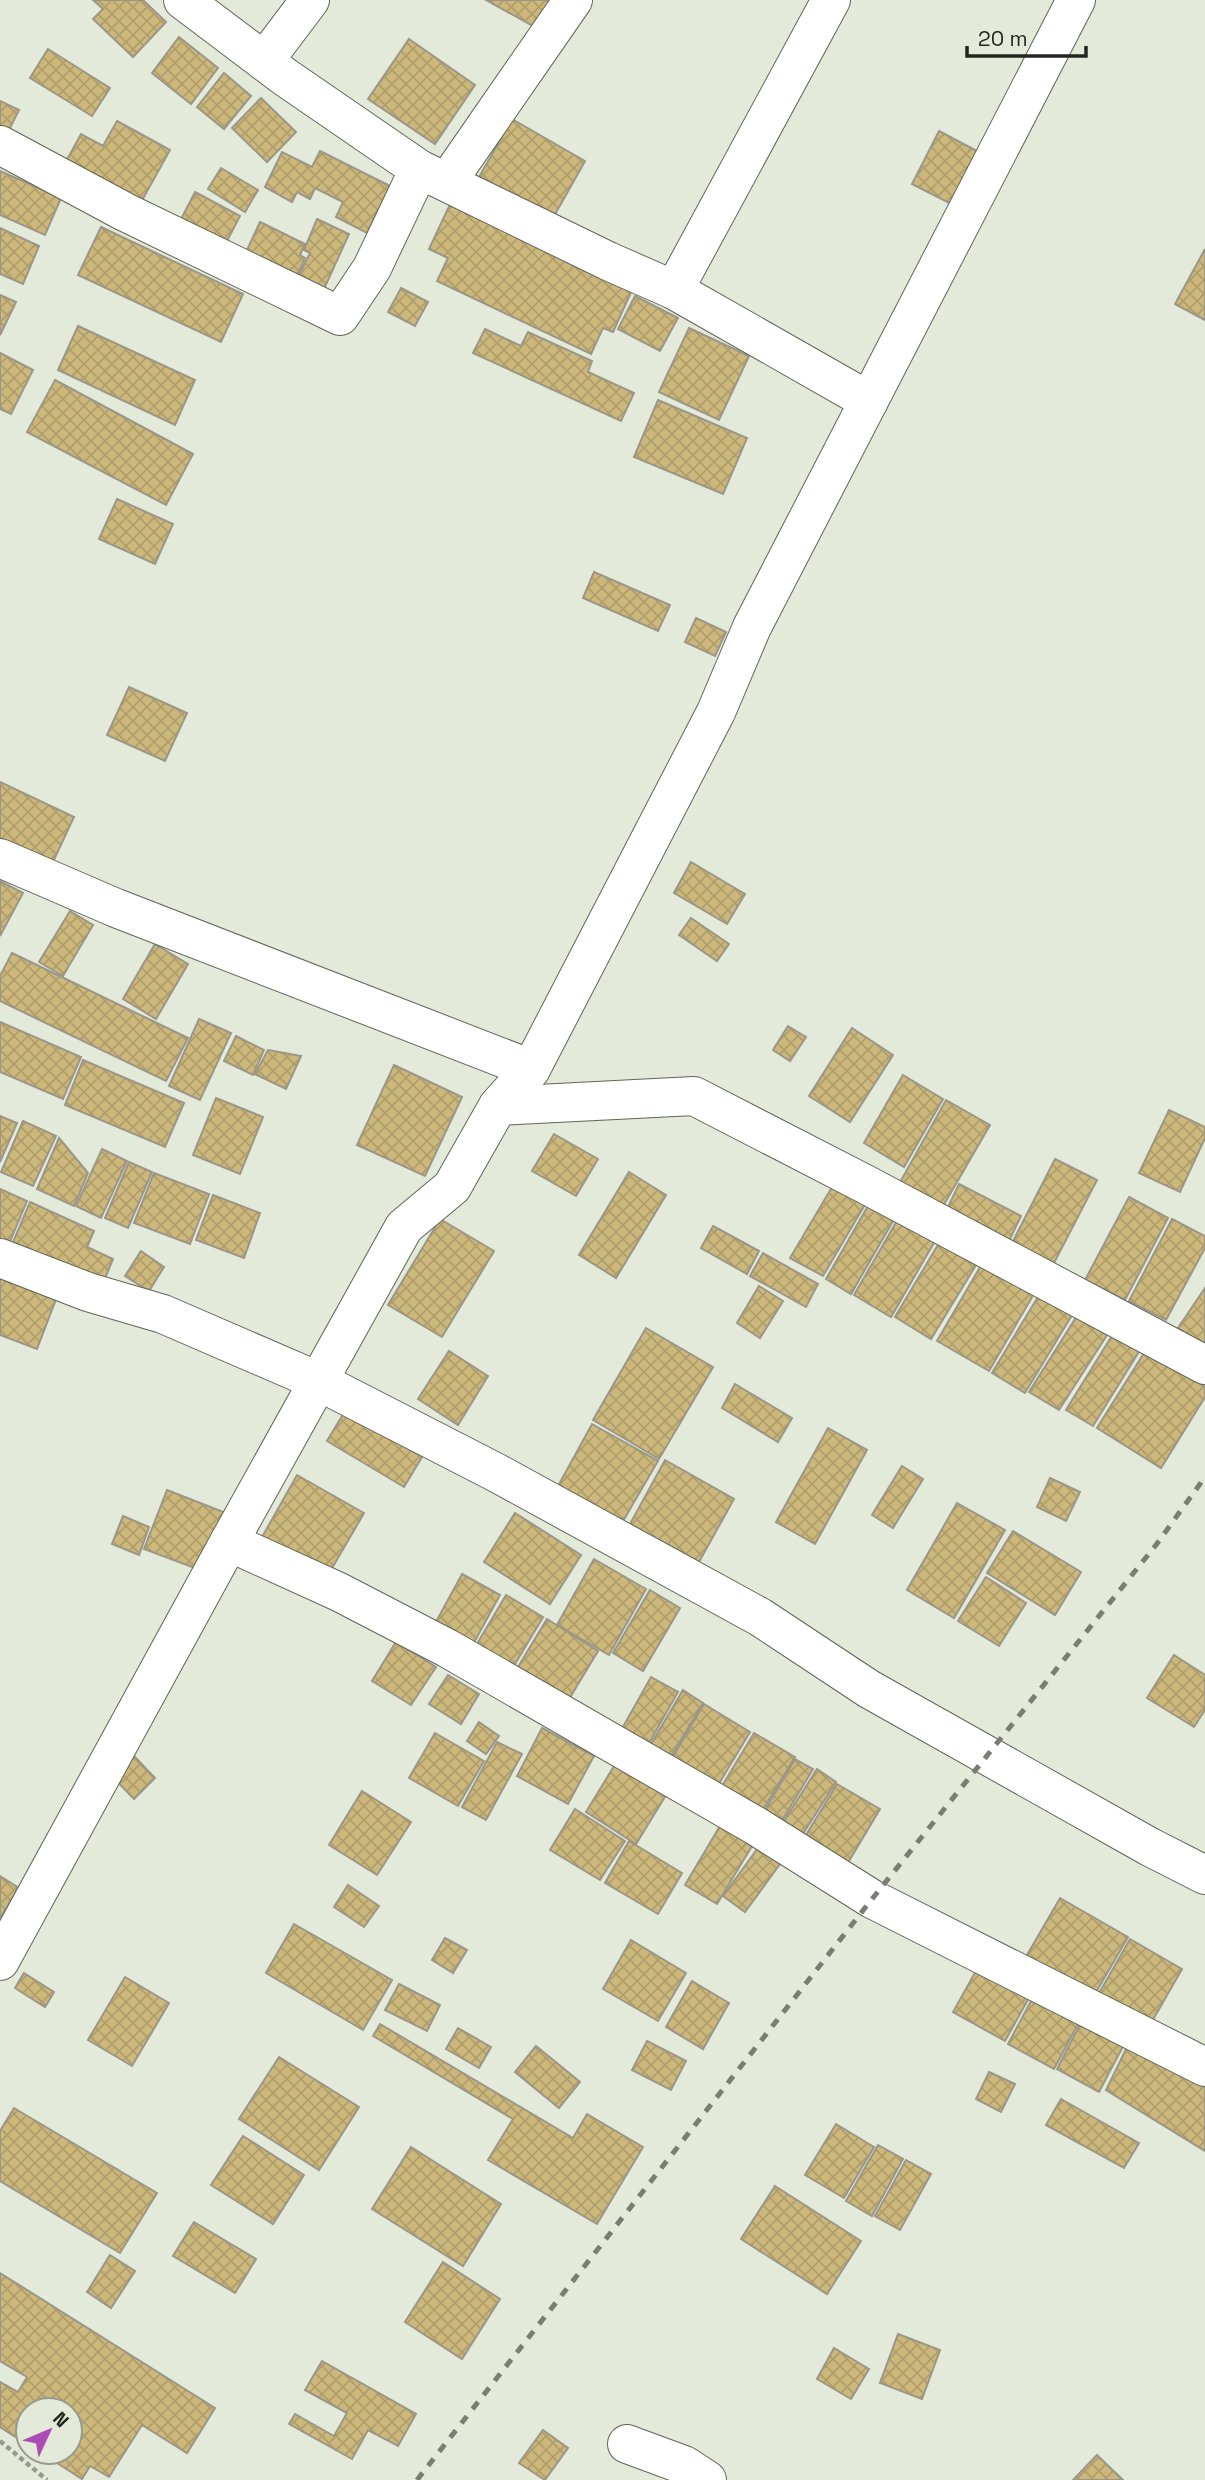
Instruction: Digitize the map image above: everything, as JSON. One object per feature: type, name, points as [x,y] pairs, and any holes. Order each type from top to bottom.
[{"type":"street","points":[[183,0],[264,61],[433,176],[674,290],[869,401]]},
{"type":"street","points":[[264,61],[310,0]]},
{"type":"street","points":[[0,145],[125,212],[340,316],[433,176],[573,0]]},
{"type":"street","points":[[674,290],[831,0]]},
{"type":"street","points":[[0,1961],[404,1227],[452,1187],[498,1106],[531,1069],[716,712],[752,627],[1076,0]]},
{"type":"street","points":[[0,859],[116,908],[531,1069]]},
{"type":"street","points":[[498,1106],[694,1096],[1205,1365]]},
{"type":"street","points":[[0,1258],[88,1292],[163,1314],[318,1381],[497,1473],[760,1617],[869,1689],[1150,1847],[1205,1875]]},
{"type":"street","points":[[229,1542],[339,1592],[447,1648],[755,1826],[872,1899],[1205,2067]]},
{"type":"street","points":[[627,2444],[684,2465],[707,2480]]},
{"type":"path","points":[[0,2441],[47,2480]]},
{"type":"building","points":[[93,0],[143,0],[166,22],[133,57],[93,19],[103,9]]},
{"type":"building","points":[[486,0],[557,0],[540,30]]},
{"type":"building","points":[[179,37],[218,68],[191,104],[152,73]]},
{"type":"building","points":[[409,39],[475,85],[435,144],[368,99]]},
{"type":"building","points":[[48,49],[110,88],[92,116],[30,78]]},
{"type":"building","points":[[224,73],[251,96],[224,129],[197,107]]},
{"type":"building","points":[[261,98],[296,132],[267,162],[232,128]]},
{"type":"building","points":[[0,101],[19,110],[9,130],[0,126]]},
{"type":"building","points":[[512,119],[585,161],[553,218],[479,177]]},
{"type":"building","points":[[117,121],[170,150],[139,206],[64,165],[81,134],[103,146]]},
{"type":"building","points":[[939,131],[990,158],[963,210],[912,184]]},
{"type":"building","points":[[320,151],[390,186],[367,233],[336,217],[343,202],[315,188],[310,199],[297,192],[292,202],[265,187],[282,152],[312,167]]},
{"type":"building","points":[[221,168],[258,190],[245,212],[208,189]]},
{"type":"building","points":[[0,171],[61,198],[45,235],[0,215]]},
{"type":"building","points":[[195,192],[240,216],[225,245],[180,221]]},
{"type":"building","points":[[451,202],[633,288],[613,332],[603,328],[591,354],[437,281],[448,258],[429,249]]},
{"type":"building","points":[[317,219],[349,234],[324,289],[298,277],[310,253],[304,250]]},
{"type":"building","points":[[260,222],[305,244],[300,255],[305,258],[291,289],[240,265]]},
{"type":"building","points":[[101,227],[243,294],[221,342],[78,275]]},
{"type":"building","points":[[0,228],[39,246],[23,284],[0,274]]},
{"type":"building","points":[[1205,249],[1205,320],[1175,304]]},
{"type":"building","points":[[401,288],[428,302],[415,326],[388,312]]},
{"type":"building","points":[[0,295],[16,302],[0,335]]},
{"type":"building","points":[[635,296],[678,318],[660,351],[618,329]]},
{"type":"building","points":[[78,326],[195,380],[175,425],[58,370]]},
{"type":"building","points":[[689,328],[749,356],[719,420],[659,392]]},
{"type":"building","points":[[485,329],[521,346],[528,332],[592,361],[588,372],[634,393],[621,421],[473,353]]},
{"type":"building","points":[[0,353],[33,370],[11,414],[0,409]]},
{"type":"building","points":[[55,380],[193,454],[166,505],[27,432]]},
{"type":"building","points":[[658,400],[747,438],[723,494],[634,457]]},
{"type":"building","points":[[117,499],[173,524],[155,564],[99,539]]},
{"type":"building","points":[[594,572],[670,605],[658,631],[583,598]]},
{"type":"building","points":[[696,618],[726,632],[715,656],[685,642]]},
{"type":"building","points":[[129,687],[187,713],[165,761],[107,735]]},
{"type":"building","points":[[0,782],[74,817],[52,864],[0,840]]},
{"type":"building","points":[[691,862],[745,894],[727,924],[674,893]]},
{"type":"building","points":[[0,881],[23,893],[0,936]]},
{"type":"building","points":[[70,911],[93,925],[63,976],[39,962]]},
{"type":"building","points":[[691,918],[729,944],[717,961],[679,935]]},
{"type":"building","points":[[155,944],[188,964],[156,1019],[123,999]]},
{"type":"building","points":[[12,953],[188,1038],[166,1081],[0,1001],[0,976]]},
{"type":"building","points":[[199,1019],[231,1033],[200,1100],[169,1086]]},
{"type":"building","points":[[0,1022],[81,1057],[63,1099],[0,1072]]},
{"type":"building","points":[[788,1026],[806,1037],[790,1061],[773,1050]]},
{"type":"building","points":[[852,1028],[893,1055],[850,1122],[809,1096]]},
{"type":"building","points":[[236,1036],[264,1050],[253,1075],[224,1061]]},
{"type":"building","points":[[268,1050],[301,1056],[286,1089],[255,1074]]},
{"type":"building","points":[[83,1060],[184,1103],[165,1147],[65,1105]]},
{"type":"building","points":[[394,1065],[462,1097],[425,1176],[357,1145]]},
{"type":"building","points":[[903,1075],[943,1099],[904,1167],[864,1143]]},
{"type":"building","points":[[216,1098],[263,1117],[240,1174],[193,1155]]},
{"type":"building","points":[[946,1100],[990,1125],[942,1208],[899,1184]]},
{"type":"building","points":[[1169,1110],[1205,1127],[1205,1138],[1180,1192],[1139,1173]]},
{"type":"building","points":[[0,1116],[17,1123],[0,1162]]},
{"type":"building","points":[[23,1121],[56,1136],[33,1186],[1,1172]]},
{"type":"building","points":[[554,1134],[598,1159],[576,1196],[532,1171]]},
{"type":"building","points":[[59,1138],[88,1173],[74,1206],[37,1189]]},
{"type":"building","points":[[102,1149],[127,1161],[101,1218],[76,1206]]},
{"type":"building","points":[[1055,1159],[1097,1180],[1053,1265],[1012,1243]]},
{"type":"building","points":[[129,1162],[152,1172],[128,1228],[105,1218]]},
{"type":"building","points":[[629,1172],[666,1195],[616,1278],[579,1255]]},
{"type":"building","points":[[154,1173],[209,1194],[190,1244],[134,1223]]},
{"type":"building","points":[[835,1182],[867,1201],[823,1276],[790,1258]]},
{"type":"building","points":[[959,1184],[1021,1216],[1008,1243],[946,1211]]},
{"type":"building","points":[[0,1189],[27,1201],[6,1251],[0,1248]]},
{"type":"building","points":[[213,1195],[260,1213],[244,1258],[196,1240]]},
{"type":"building","points":[[1129,1197],[1168,1218],[1125,1300],[1085,1280]]},
{"type":"building","points":[[30,1202],[94,1231],[87,1247],[113,1259],[104,1281],[13,1242]]},
{"type":"building","points":[[868,1206],[893,1221],[851,1294],[826,1279]]},
{"type":"building","points":[[440,1219],[494,1251],[442,1337],[388,1305]]},
{"type":"building","points":[[898,1219],[935,1241],[891,1317],[854,1295]]},
{"type":"building","points":[[1172,1219],[1205,1236],[1205,1248],[1166,1320],[1129,1301]]},
{"type":"building","points":[[713,1226],[759,1251],[747,1274],[701,1248]]},
{"type":"building","points":[[939,1243],[976,1265],[931,1339],[895,1317]]},
{"type":"building","points":[[141,1251],[164,1267],[149,1291],[125,1276]]},
{"type":"building","points":[[763,1253],[818,1284],[806,1307],[750,1276]]},
{"type":"building","points":[[983,1262],[1035,1292],[989,1371],[937,1341]]},
{"type":"building","points":[[0,1272],[58,1294],[37,1349],[0,1335]]},
{"type":"building","points":[[759,1286],[783,1301],[760,1338],[737,1323]]},
{"type":"building","points":[[1205,1288],[1205,1345],[1178,1328]]},
{"type":"building","points":[[1039,1295],[1072,1315],[1025,1393],[992,1373]]},
{"type":"building","points":[[1077,1316],[1107,1335],[1059,1410],[1029,1392]]},
{"type":"building","points":[[646,1328],[713,1367],[659,1459],[593,1420]]},
{"type":"building","points":[[1113,1334],[1140,1350],[1093,1426],[1066,1410]]},
{"type":"building","points":[[1146,1350],[1205,1387],[1205,1397],[1161,1468],[1097,1428]]},
{"type":"building","points":[[449,1351],[488,1376],[458,1425],[418,1399]]},
{"type":"building","points":[[735,1384],[792,1418],[778,1442],[722,1408]]},
{"type":"building","points":[[345,1411],[422,1457],[404,1487],[327,1441]]},
{"type":"building","points":[[592,1424],[658,1461],[622,1523],[558,1486]]},
{"type":"building","points":[[828,1428],[867,1450],[815,1544],[776,1522]]},
{"type":"building","points":[[665,1460],[734,1499],[699,1562],[630,1524]]},
{"type":"building","points":[[902,1466],[923,1479],[893,1528],[872,1515]]},
{"type":"building","points":[[297,1475],[364,1513],[327,1577],[261,1539]]},
{"type":"building","points":[[1050,1478],[1080,1492],[1066,1521],[1037,1507]]},
{"type":"building","points":[[167,1490],[231,1515],[208,1573],[144,1549]]},
{"type":"building","points":[[957,1503],[1005,1530],[954,1618],[907,1590]]},
{"type":"building","points":[[515,1513],[581,1555],[550,1604],[484,1562]]},
{"type":"building","points":[[123,1516],[149,1527],[139,1555],[112,1544]]},
{"type":"building","points":[[1013,1531],[1081,1572],[1055,1615],[987,1573]]},
{"type":"building","points":[[594,1559],[646,1589],[609,1655],[557,1625]]},
{"type":"building","points":[[462,1574],[500,1595],[470,1650],[432,1629]]},
{"type":"building","points":[[986,1577],[1026,1603],[999,1646],[958,1621]]},
{"type":"building","points":[[650,1590],[680,1608],[643,1671],[613,1653]]},
{"type":"building","points":[[506,1595],[543,1617],[508,1676],[471,1654]]},
{"type":"building","points":[[547,1619],[598,1651],[563,1709],[512,1677]]},
{"type":"building","points":[[396,1642],[436,1667],[411,1705],[372,1681]]},
{"type":"building","points":[[1174,1655],[1205,1675],[1205,1710],[1194,1727],[1147,1698]]},
{"type":"building","points":[[448,1675],[479,1694],[461,1724],[429,1704]]},
{"type":"building","points":[[651,1677],[678,1692],[643,1754],[616,1739]]},
{"type":"building","points":[[683,1690],[703,1703],[664,1768],[644,1756]]},
{"type":"building","points":[[704,1704],[750,1732],[714,1792],[668,1765]]},
{"type":"building","points":[[479,1722],[499,1736],[486,1754],[467,1741]]},
{"type":"building","points":[[542,1728],[594,1756],[568,1804],[517,1776]]},
{"type":"building","points":[[435,1733],[484,1761],[458,1806],[409,1778]]},
{"type":"building","points":[[754,1733],[795,1757],[759,1816],[719,1791]]},
{"type":"building","points":[[497,1742],[522,1754],[486,1820],[462,1807]]},
{"type":"building","points":[[135,1757],[155,1778],[134,1799],[113,1777]]},
{"type":"building","points":[[795,1759],[813,1769],[777,1829],[760,1819]]},
{"type":"building","points":[[616,1763],[666,1795],[636,1844],[586,1812]]},
{"type":"building","points":[[817,1769],[836,1782],[799,1840],[780,1827]]},
{"type":"building","points":[[837,1784],[880,1809],[846,1866],[803,1840]]},
{"type":"building","points":[[362,1791],[411,1822],[377,1875],[329,1845]]},
{"type":"building","points":[[575,1809],[625,1841],[600,1880],[550,1850]]},
{"type":"building","points":[[720,1826],[752,1846],[717,1904],[685,1885]]},
{"type":"building","points":[[629,1841],[682,1873],[658,1914],[605,1883]]},
{"type":"building","points":[[758,1848],[780,1864],[745,1912],[723,1896]]},
{"type":"building","points":[[0,1876],[19,1888],[0,1918]]},
{"type":"building","points":[[348,1885],[379,1906],[364,1927],[334,1907]]},
{"type":"building","points":[[1060,1898],[1128,1937],[1091,2001],[1023,1962]]},
{"type":"building","points":[[294,1924],[392,1980],[363,2030],[266,1973]]},
{"type":"building","points":[[445,1938],[467,1950],[453,1973],[432,1960]]},
{"type":"building","points":[[1130,1939],[1182,1969],[1146,2032],[1094,2002]]},
{"type":"building","points":[[631,1940],[686,1973],[658,2021],[603,1989]]},
{"type":"building","points":[[982,1960],[1034,1989],[1005,2041],[953,2012]]},
{"type":"building","points":[[24,1973],[54,1992],[45,2007],[15,1988]]},
{"type":"building","points":[[125,1977],[169,2003],[132,2066],[88,2040]]},
{"type":"building","points":[[692,1981],[729,2003],[703,2049],[666,2027]]},
{"type":"building","points":[[399,1984],[440,2005],[427,2031],[385,2010]]},
{"type":"building","points":[[1038,1988],[1084,2013],[1054,2069],[1008,2044]]},
{"type":"building","points":[[1086,2013],[1129,2035],[1099,2092],[1057,2069]]},
{"type":"building","points":[[380,2024],[573,2138],[587,2114],[643,2147],[597,2224],[488,2160],[513,2119],[373,2036]]},
{"type":"building","points":[[458,2028],[491,2047],[479,2068],[446,2049]]},
{"type":"building","points":[[1132,2037],[1205,2078],[1205,2151],[1106,2090]]},
{"type":"building","points":[[647,2041],[686,2061],[671,2090],[632,2070]]},
{"type":"building","points":[[536,2046],[580,2082],[559,2108],[515,2072]]},
{"type":"building","points":[[279,2057],[359,2107],[319,2170],[239,2119]]},
{"type":"building","points":[[989,2072],[1015,2084],[1001,2112],[976,2099]]},
{"type":"building","points":[[1061,2099],[1139,2143],[1124,2168],[1046,2125]]},
{"type":"building","points":[[14,2108],[157,2193],[120,2253],[0,2181],[0,2131]]},
{"type":"building","points":[[836,2124],[874,2147],[844,2198],[805,2175]]},
{"type":"building","points":[[243,2136],[304,2175],[273,2224],[211,2185]]},
{"type":"building","points":[[878,2145],[903,2159],[872,2216],[846,2201]]},
{"type":"building","points":[[411,2147],[501,2204],[463,2266],[372,2209]]},
{"type":"building","points":[[906,2160],[931,2174],[900,2230],[875,2216]]},
{"type":"building","points":[[775,2186],[861,2241],[827,2294],[741,2239]]},
{"type":"building","points":[[194,2222],[256,2259],[235,2293],[173,2256]]},
{"type":"building","points":[[110,2255],[135,2271],[111,2308],[87,2292]]},
{"type":"building","points":[[443,2262],[500,2299],[462,2359],[405,2322]]},
{"type":"building","points":[[0,2273],[215,2408],[187,2453],[142,2425],[109,2477],[90,2466],[82,2479],[62,2466],[84,2466],[84,2396],[14,2396],[14,2436],[0,2427],[0,2382],[18,2392],[27,2377],[0,2361]]},
{"type":"building","points":[[898,2334],[940,2350],[922,2399],[880,2383]]},
{"type":"building","points":[[834,2348],[869,2369],[851,2399],[817,2379]]},
{"type":"building","points":[[322,2361],[416,2414],[398,2446],[368,2430],[352,2459],[289,2424],[295,2414],[334,2436],[347,2413],[305,2390]]},
{"type":"building","points":[[543,2430],[568,2448],[545,2480],[519,2463]]},
{"type":"building","points":[[1097,2455],[1123,2480],[1073,2480]]},
{"type":"railway","points":[[417,2480],[872,1899],[1156,1545],[1205,1477]]}]
